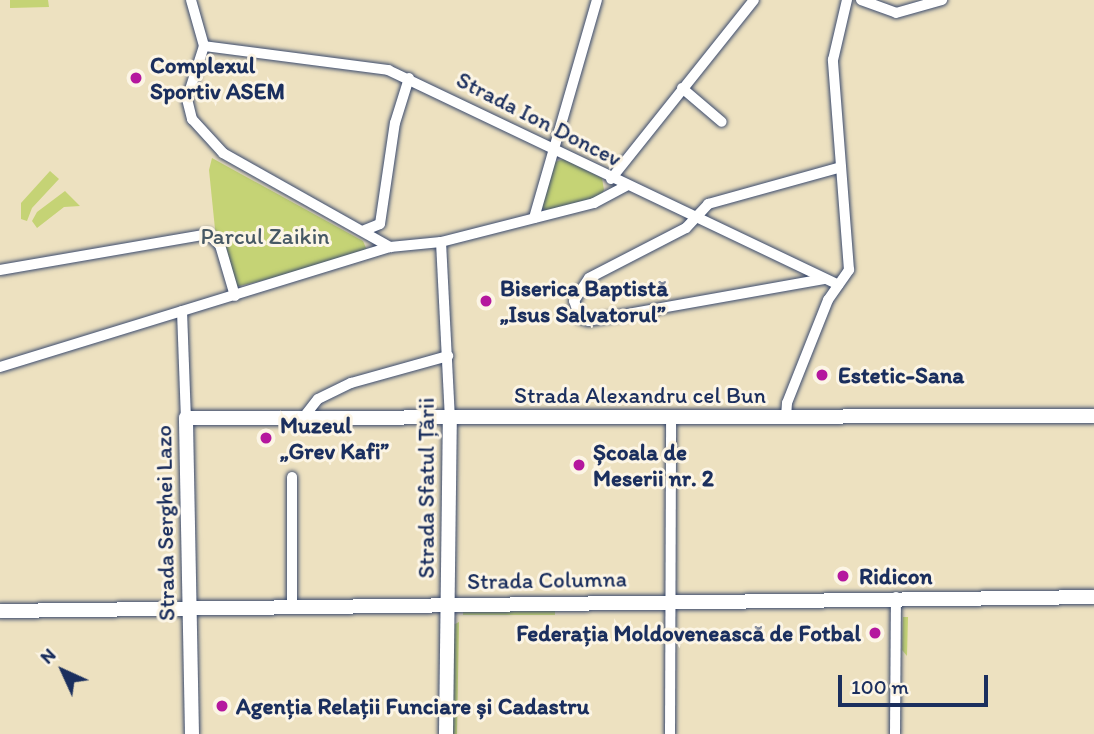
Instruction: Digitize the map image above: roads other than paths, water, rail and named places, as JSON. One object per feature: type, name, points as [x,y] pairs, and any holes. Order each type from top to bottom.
[{"type":"main road","name":"Strada Alexandru cel Bun","points":[[187,418],[1094,416]]},
{"type":"main road","name":"Strada Serghei Lazo","points":[[187,418],[192,734]]},
{"type":"main road","name":"Strada Sfatul Țării","points":[[446,734],[450,419]]},
{"type":"main road","name":"Strada Columna","points":[[0,611],[189,606],[1094,597]]},
{"type":"street","points":[[191,0],[204,46],[186,106],[212,144],[365,230],[390,247]]},
{"type":"street","points":[[534,218],[597,0]]},
{"type":"street","points":[[611,179],[754,0]]},
{"type":"street","points":[[786,416],[787,403],[849,261],[833,60],[847,0]]},
{"type":"street","points":[[861,0],[896,13],[942,0]]},
{"type":"street","name":"Strada Ion Doncev","points":[[204,46],[373,66],[409,78],[611,179],[697,214],[838,285]]},
{"type":"street","points":[[365,230],[380,224],[395,123],[409,78]]},
{"type":"street","points":[[682,88],[722,122]]},
{"type":"street","points":[[824,279],[589,321],[576,313],[574,301],[580,286],[686,229],[697,214],[715,201],[841,167]]},
{"type":"street","points":[[0,367],[390,247],[441,242],[605,200],[626,186]]},
{"type":"street","points":[[0,270],[208,234],[220,245],[235,296]]},
{"type":"street","name":"Strada Sfatul Țării","points":[[441,242],[450,419]]},
{"type":"street","name":"Strada Serghei Lazo","points":[[182,311],[187,418]]},
{"type":"street","points":[[303,418],[318,398],[351,383],[448,356]]},
{"type":"street","points":[[670,734],[671,418]]},
{"type":"street","points":[[292,477],[292,605]]},
{"type":"street","points":[[895,734],[897,597]]},
{"type":"place","name":"Complexul Sportiv ASEM","points":[[136,78]]},
{"type":"place","name":"Biserica Baptistă „Isus Salvatorul”","points":[[486,301]]},
{"type":"place","name":"Estetic-Sana","points":[[822,375]]},
{"type":"place","name":"Muzeul „Grev Kafi”","points":[[266,438]]},
{"type":"place","name":"Școala de Meserii nr. 2","points":[[579,465]]},
{"type":"place","name":"Ridicon","points":[[843,576]]},
{"type":"place","name":"Federația Moldovenească de Fotbal","points":[[875,633]]},
{"type":"place","name":"Agenția Relații Funciare și Cadastru","points":[[222,706]]},
{"type":"park label","name":"Parcul Zaikin","points":[[265,236]]}]
